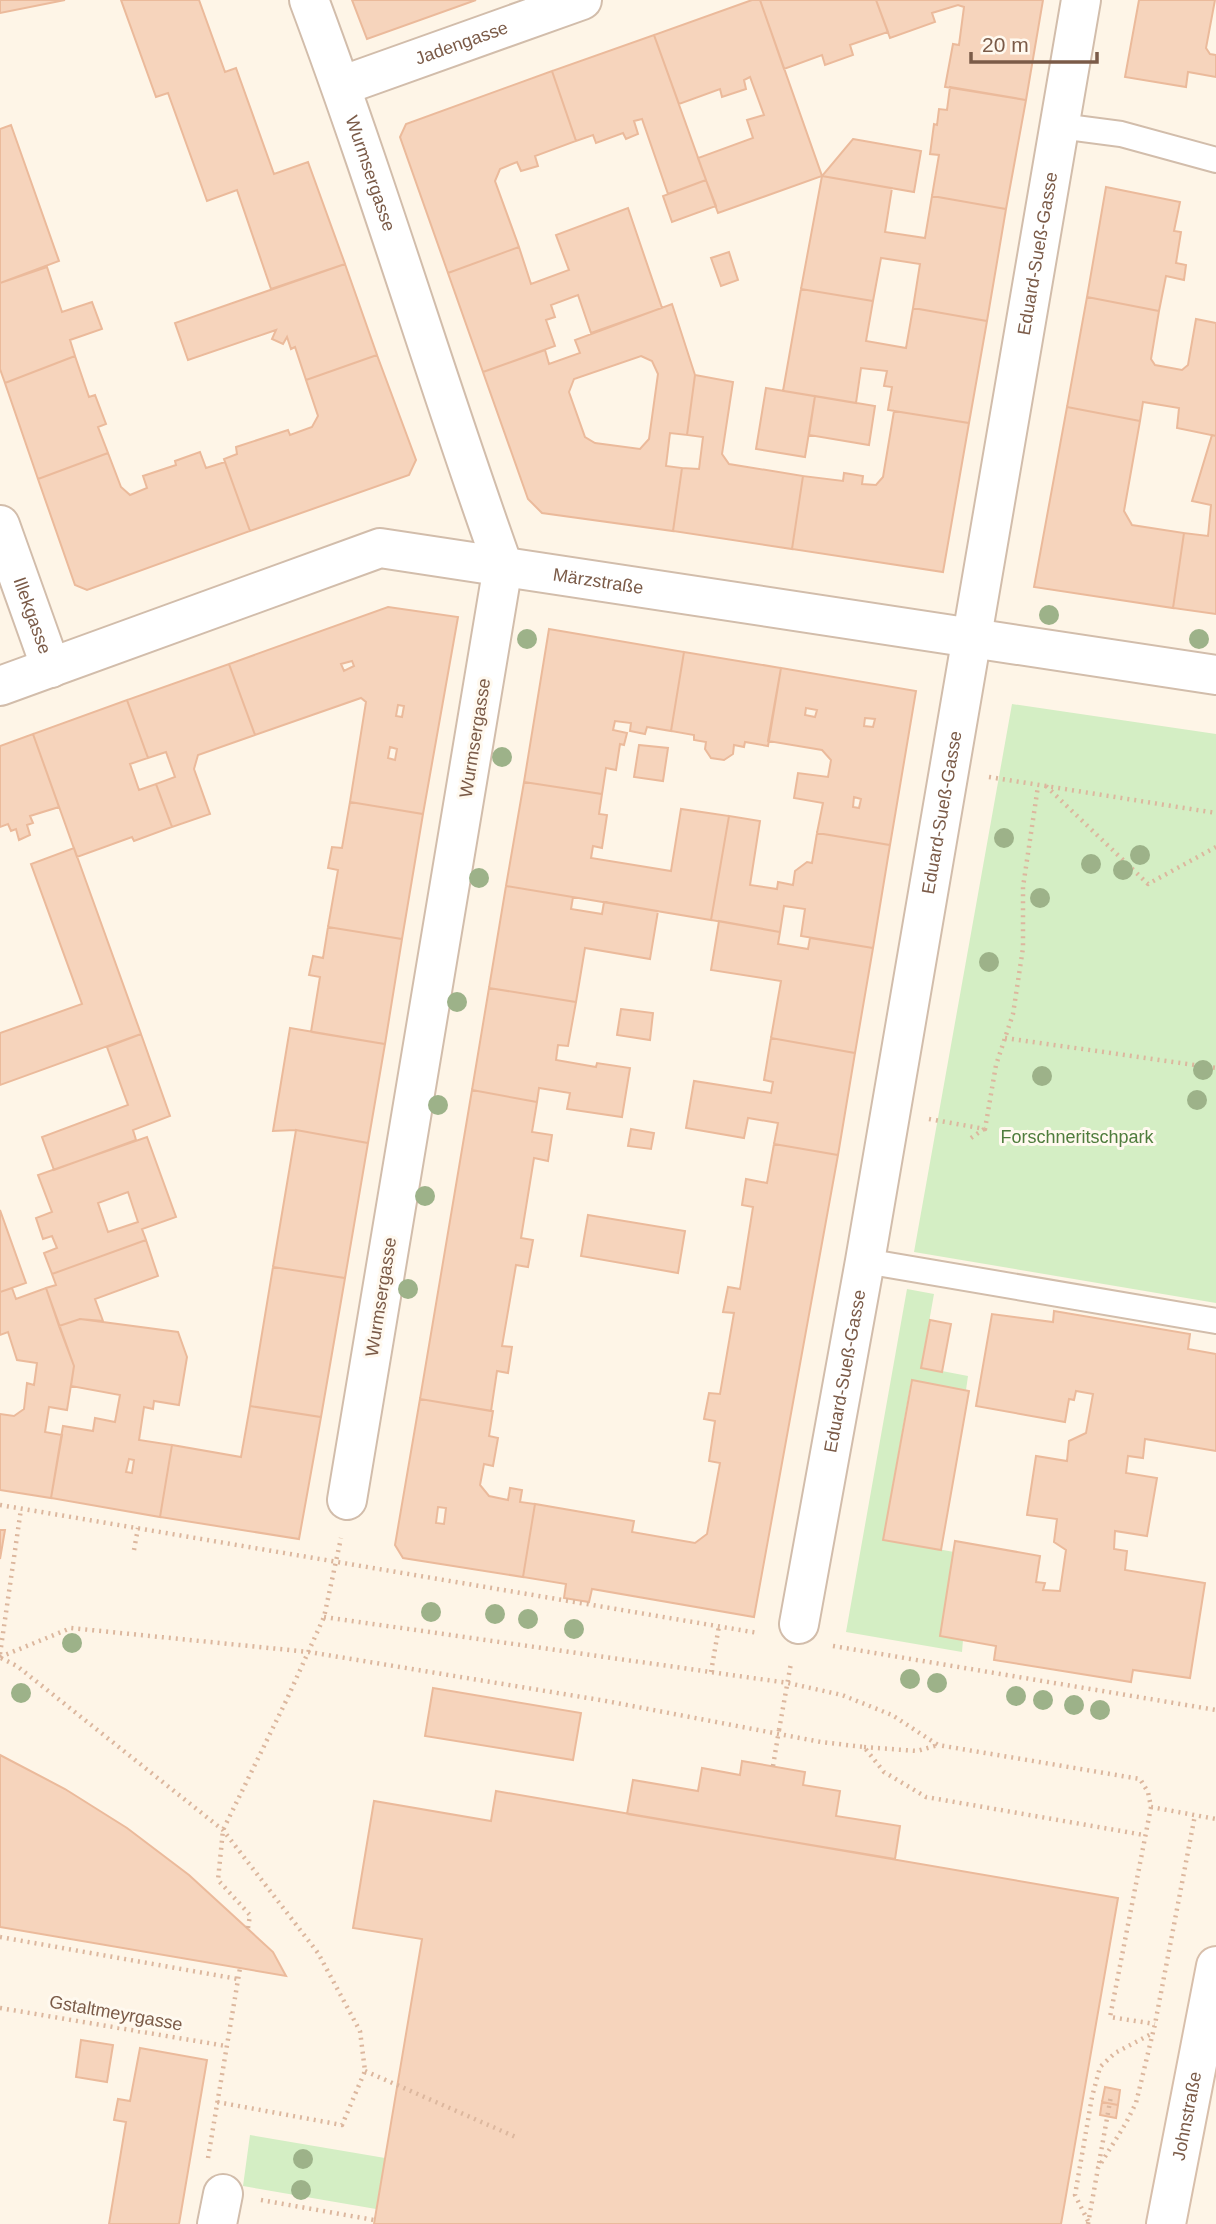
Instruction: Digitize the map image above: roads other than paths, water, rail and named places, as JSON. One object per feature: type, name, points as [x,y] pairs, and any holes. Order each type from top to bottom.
[{"type":"street","name":"Wurmsergasse","points":[[309,0],[341,86],[472,481],[503,566],[347,1500]]},
{"type":"street","name":"Jadengasse","points":[[341,86],[582,0]]},
{"type":"street","name":"Eduard-Sueß-Gasse","points":[[797,1634],[867,1251],[1081,0]]},
{"type":"street","name":"Illekgasse","points":[[0,525],[51,668]]},
{"type":"street","name":"Märzstraße","points":[[0,686],[380,548],[1216,675]]},
{"type":"street","name":"Johnstraße","points":[[1167,2224],[1216,1966]]},
{"type":"lane","points":[[1060,126],[1121,134],[1216,160]]},
{"type":"lane","points":[[867,1251],[1216,1321]]},
{"type":"park label","name":"Forschneritschpark","points":[[1077,1137]]}]
